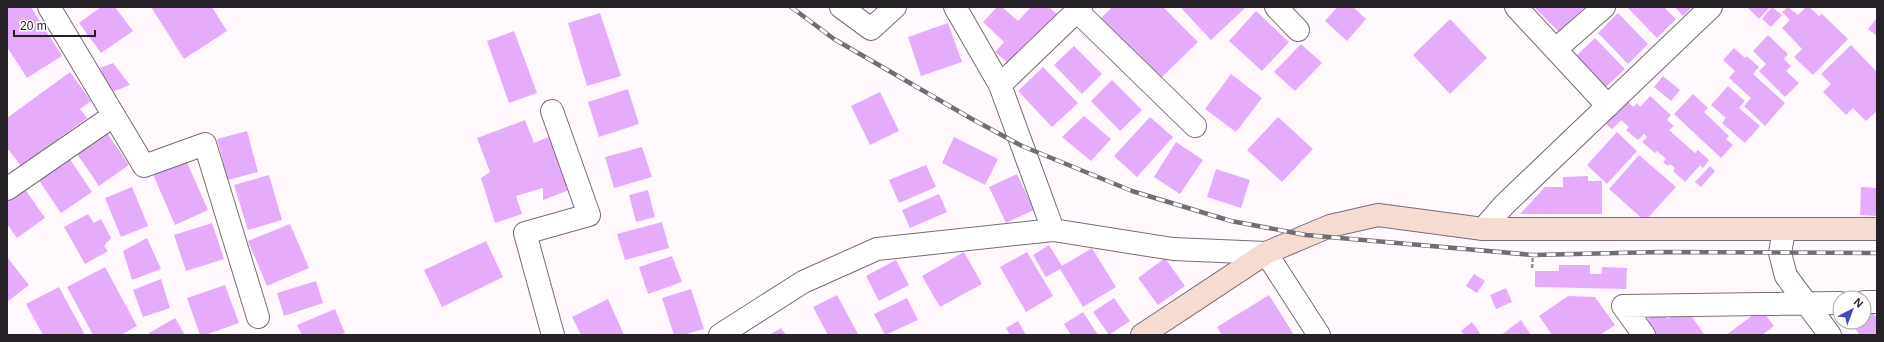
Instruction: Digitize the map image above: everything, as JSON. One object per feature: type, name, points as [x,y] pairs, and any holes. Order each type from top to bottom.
[{"type":"street","points":[[49,7],[144,166],[206,144],[258,317]]},
{"type":"street","points":[[841,7],[871,30],[895,7]]},
{"type":"street","points":[[955,7],[1000,85],[1053,230]]},
{"type":"street","points":[[1276,7],[1298,30]]},
{"type":"street","points":[[1516,7],[1608,106]]},
{"type":"street","points":[[1556,49],[1604,7]]},
{"type":"street","points":[[1482,229],[1504,205],[1711,7]]},
{"type":"street","points":[[1000,85],[1079,9],[1195,126]]},
{"type":"street","points":[[552,111],[588,215],[525,233],[553,335]]},
{"type":"street","points":[[7,189],[113,116]]},
{"type":"street","points":[[1142,335],[1266,253],[1330,226],[1378,215],[1482,229],[1877,229]]},
{"type":"street","points":[[720,335],[803,282],[877,249],[1053,230],[1173,249],[1266,253]]},
{"type":"street","points":[[1784,230],[1780,253],[1786,276],[1830,335]]},
{"type":"street","points":[[1266,253],[1319,335]]},
{"type":"street","points":[[1644,335],[1624,306],[1832,303]]},
{"type":"building","points":[[7,7],[31,7],[62,56],[27,78],[7,47]]},
{"type":"building","points":[[101,7],[115,7],[133,31],[101,53],[79,23]]},
{"type":"building","points":[[151,7],[212,7],[227,31],[184,59]]},
{"type":"building","points":[[997,7],[1002,7],[1018,21],[1031,7],[1049,7],[1057,14],[1010,65],[995,52],[1004,42],[983,22]]},
{"type":"building","points":[[1112,7],[1163,7],[1198,42],[1160,79],[1101,18]]},
{"type":"building","points":[[1184,7],[1246,7],[1211,40],[1182,9]]},
{"type":"building","points":[[1337,7],[1353,7],[1366,19],[1347,41],[1325,21]]},
{"type":"building","points":[[1534,7],[1585,7],[1559,32]]},
{"type":"building","points":[[1627,7],[1664,7],[1676,19],[1657,38]]},
{"type":"building","points":[[1675,7],[1692,7],[1683,16]]},
{"type":"building","points":[[1747,7],[1770,7],[1759,19]]},
{"type":"building","points":[[1772,7],[1782,15],[1771,27],[1762,19]]},
{"type":"building","points":[[1788,7],[1798,15],[1806,7],[1809,7],[1819,16],[1822,14],[1848,39],[1813,75],[1794,57],[1802,49],[1782,28],[1790,20],[1782,12]]},
{"type":"building","points":[[1256,11],[1289,42],[1262,71],[1229,41]]},
{"type":"building","points":[[600,13],[621,76],[587,86],[568,23]]},
{"type":"building","points":[[1618,13],[1648,44],[1628,64],[1598,33]]},
{"type":"building","points":[[1877,18],[1877,36],[1868,29]]},
{"type":"building","points":[[1450,19],[1487,58],[1450,94],[1413,55]]},
{"type":"building","points":[[948,23],[962,62],[921,76],[908,37]]},
{"type":"building","points":[[514,31],[537,93],[509,103],[487,41]]},
{"type":"building","points":[[1768,35],[1788,54],[1784,59],[1791,66],[1786,71],[1799,83],[1785,97],[1759,71],[1766,64],[1753,51]]},
{"type":"building","points":[[1595,38],[1625,69],[1605,88],[1575,57]]},
{"type":"building","points":[[1301,44],[1322,63],[1295,91],[1274,72]]},
{"type":"building","points":[[1851,45],[1877,72],[1877,111],[1866,121],[1853,108],[1846,115],[1823,92],[1831,84],[1821,74]]},
{"type":"building","points":[[1074,46],[1102,74],[1082,94],[1054,65]]},
{"type":"building","points":[[1734,48],[1745,58],[1747,56],[1759,67],[1753,74],[1785,103],[1765,126],[1744,106],[1751,98],[1729,78],[1735,71],[1723,60]]},
{"type":"building","points":[[113,63],[130,85],[107,94],[98,82],[102,73],[100,68]]},
{"type":"building","points":[[1043,67],[1078,103],[1052,127],[1018,91]]},
{"type":"building","points":[[70,72],[91,101],[80,109],[87,118],[21,166],[9,150],[7,152],[7,118]]},
{"type":"building","points":[[1231,74],[1262,98],[1236,132],[1205,109]]},
{"type":"building","points":[[1663,76],[1680,90],[1671,101],[1654,87]]},
{"type":"building","points":[[1112,80],[1142,110],[1120,131],[1091,101]]},
{"type":"building","points":[[1728,86],[1745,101],[1739,108],[1760,126],[1745,143],[1722,123],[1726,118],[1711,105]]},
{"type":"building","points":[[628,89],[639,124],[599,137],[588,102]]},
{"type":"building","points":[[880,92],[899,131],[870,145],[851,106]]},
{"type":"building","points":[[1693,94],[1708,108],[1704,112],[1729,136],[1726,139],[1733,145],[1721,158],[1674,114]]},
{"type":"building","points":[[1650,96],[1671,115],[1667,120],[1674,126],[1669,130],[1695,153],[1698,150],[1709,160],[1703,168],[1700,165],[1685,182],[1673,171],[1675,168],[1670,164],[1668,166],[1663,162],[1666,159],[1657,151],[1655,153],[1642,142],[1647,137],[1644,134],[1638,140],[1626,130],[1629,127],[1621,120],[1612,129],[1604,122],[1625,99],[1633,107],[1637,103],[1640,107]]},
{"type":"building","points":[[1084,116],[1111,139],[1091,161],[1062,137]]},
{"type":"building","points":[[1150,117],[1173,137],[1137,177],[1114,156]]},
{"type":"building","points":[[1278,117],[1313,149],[1282,182],[1247,150]]},
{"type":"building","points":[[525,120],[534,143],[549,137],[569,190],[543,200],[543,188],[516,196],[522,214],[495,223],[481,178],[490,172],[477,138]]},
{"type":"building","points":[[105,130],[129,165],[99,186],[75,151]]},
{"type":"building","points":[[247,131],[258,172],[228,180],[217,139]]},
{"type":"building","points":[[1617,132],[1637,151],[1607,184],[1587,165]]},
{"type":"building","points":[[954,137],[998,159],[985,185],[942,163]]},
{"type":"building","points":[[1176,142],[1203,160],[1180,194],[1154,177]]},
{"type":"building","points":[[642,147],[652,177],[614,188],[605,157]]},
{"type":"building","points":[[1639,155],[1676,187],[1645,221],[1609,189]]},
{"type":"building","points":[[69,158],[92,192],[61,213],[38,179]]},
{"type":"building","points":[[185,158],[208,210],[175,225],[152,172]]},
{"type":"building","points":[[926,165],[936,187],[899,203],[889,180]]},
{"type":"building","points":[[1710,166],[1715,171],[1701,187],[1695,182]]},
{"type":"building","points":[[1216,169],[1250,180],[1241,208],[1207,197]]},
{"type":"building","points":[[1017,174],[1034,210],[1006,223],[989,187]]},
{"type":"building","points":[[269,175],[282,220],[248,230],[234,185]]},
{"type":"building","points":[[1588,176],[1588,181],[1602,181],[1602,214],[1520,214],[1545,187],[1563,187],[1563,177]]},
{"type":"building","points":[[23,186],[45,218],[17,238],[7,224],[7,198]]},
{"type":"building","points":[[132,187],[148,226],[121,237],[105,198]]},
{"type":"building","points":[[1861,187],[1877,188],[1877,216],[1860,215]]},
{"type":"building","points":[[648,190],[655,217],[636,222],[629,195]]},
{"type":"building","points":[[939,194],[947,212],[910,228],[902,210]]},
{"type":"building","points":[[88,214],[94,223],[101,219],[111,238],[104,246],[108,251],[85,264],[64,227]]},
{"type":"building","points":[[662,222],[669,248],[625,260],[617,234]]},
{"type":"building","points":[[212,223],[224,259],[186,271],[174,235]]},
{"type":"building","points":[[290,224],[309,268],[267,286],[248,241]]},
{"type":"building","points":[[147,238],[161,269],[132,280],[123,251]]},
{"type":"building","points":[[486,241],[503,277],[442,307],[424,270]]},
{"type":"building","points":[[1049,245],[1062,266],[1092,248],[1116,287],[1083,307],[1060,269],[1046,277],[1033,255]]},
{"type":"building","points":[[964,252],[982,284],[940,307],[922,276]]},
{"type":"building","points":[[1027,252],[1053,296],[1026,312],[1000,267]]},
{"type":"building","points":[[672,256],[682,282],[648,294],[639,267]]},
{"type":"building","points":[[7,257],[29,285],[7,302]]},
{"type":"building","points":[[1165,258],[1185,286],[1158,305],[1138,278]]},
{"type":"building","points":[[896,260],[909,285],[879,301],[866,276]]},
{"type":"building","points":[[1559,265],[1590,265],[1590,274],[1602,274],[1602,267],[1627,268],[1626,289],[1535,287],[1535,271],[1559,271]]},
{"type":"building","points":[[105,267],[137,326],[121,335],[93,335],[67,287]]},
{"type":"building","points":[[1474,274],[1485,281],[1477,293],[1466,286]]},
{"type":"building","points":[[161,279],[170,308],[143,317],[133,290]]},
{"type":"building","points":[[316,281],[323,303],[284,316],[277,293]]},
{"type":"building","points":[[225,285],[239,323],[205,335],[200,335],[187,298]]},
{"type":"building","points":[[59,287],[85,335],[43,335],[26,304]]},
{"type":"building","points":[[1506,288],[1512,302],[1496,309],[1490,295]]},
{"type":"building","points":[[691,289],[704,329],[683,335],[674,335],[662,298]]},
{"type":"building","points":[[837,295],[858,334],[828,335],[813,307]]},
{"type":"building","points":[[1269,295],[1294,335],[1222,335],[1217,327]]},
{"type":"building","points":[[1568,296],[1595,297],[1615,325],[1600,335],[1552,335],[1539,316]]},
{"type":"building","points":[[907,298],[918,320],[885,335],[874,314]]},
{"type":"building","points":[[1114,298],[1130,321],[1109,335],[1093,312]]},
{"type":"building","points":[[608,299],[624,335],[581,335],[572,317]]},
{"type":"building","points":[[1685,307],[1704,334],[1703,335],[1651,335],[1642,323],[1662,310],[1668,319]]},
{"type":"building","points":[[335,309],[345,333],[339,335],[302,335],[297,325]]},
{"type":"building","points":[[1761,309],[1774,326],[1762,335],[1726,335]]},
{"type":"building","points":[[1083,312],[1098,335],[1071,335],[1064,324]]},
{"type":"building","points":[[1872,312],[1877,318],[1877,335],[1860,335],[1856,330],[1872,330]]},
{"type":"building","points":[[175,318],[185,335],[150,335],[149,333]]},
{"type":"building","points":[[1521,320],[1531,335],[1501,335]]},
{"type":"building","points":[[1018,321],[1026,335],[1010,335],[1006,328]]},
{"type":"building","points":[[1472,322],[1480,333],[1478,335],[1464,335],[1461,331]]},
{"type":"building","points":[[781,328],[786,335],[769,335]]},
{"type":"railway","points":[[791,7],[834,39],[972,119],[1022,146],[1132,191],[1231,221],[1306,235],[1533,255],[1660,252],[1877,253]]}]
